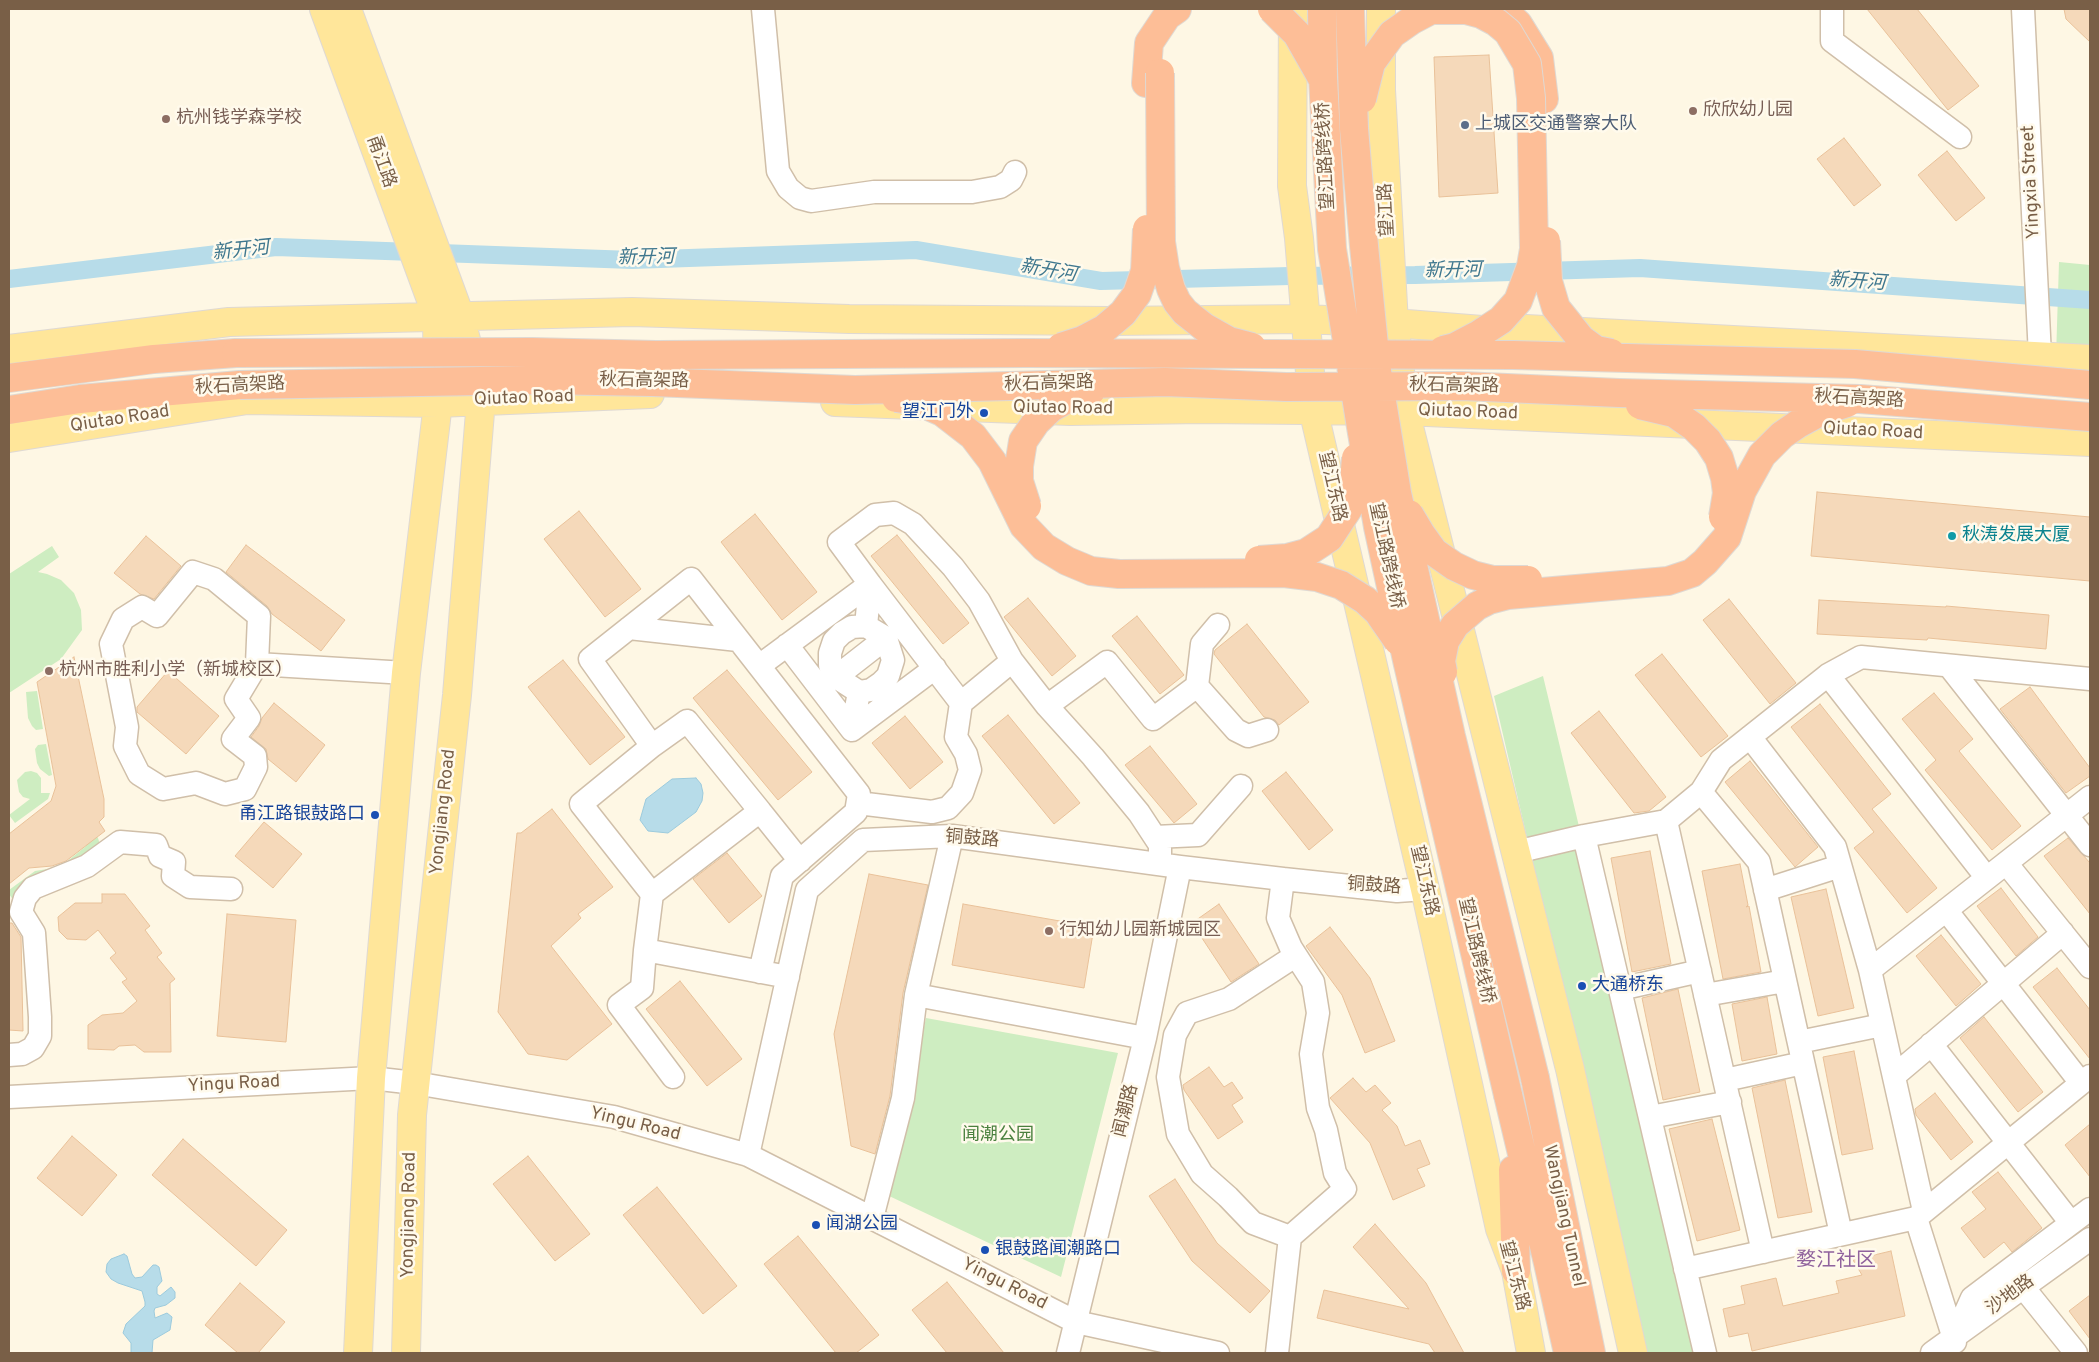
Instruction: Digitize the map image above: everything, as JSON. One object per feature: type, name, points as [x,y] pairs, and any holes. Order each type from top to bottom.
[{"type":"highway","points":[[1027,353],[1083,340],[1104,329],[1123,314],[1137,294],[1145,271],[1148,249],[1146,83],[1149,43],[1167,16],[1177,9]]},
{"type":"highway","points":[[1200,9],[1190,14],[1173,30],[1164,47],[1160,73],[1161,242],[1165,268],[1177,302],[1185,312],[1204,327],[1229,341],[1280,354]]},
{"type":"highway","points":[[1272,9],[1298,34],[1323,78]]},
{"type":"highway","name":"望江路跨线桥","points":[[1322,9],[1323,78],[1332,249],[1378,527],[1509,1100]]},
{"type":"highway","name":"望江路跨线桥","points":[[1350,9],[1354,129],[1376,365],[1397,493],[1451,736],[1535,1078]]},
{"type":"highway","points":[[1502,9],[1518,24],[1533,46],[1539,58],[1542,71],[1546,251],[1548,281],[1556,308],[1581,339],[1596,350],[1630,358]]},
{"type":"highway","points":[[1354,129],[1371,63],[1392,34],[1431,10],[1466,10],[1481,14],[1496,22],[1508,32],[1527,64],[1531,98],[1534,249],[1525,285],[1518,301],[1501,320],[1455,347],[1423,354]]},
{"type":"highway","name":"秋石高架路","points":[[9,378],[154,359],[236,353],[532,352],[656,355],[1027,353],[1423,354],[1855,364],[2090,385]]},
{"type":"highway","name":"秋石高架路","points":[[9,410],[80,399],[240,386],[551,380],[855,390],[1127,383],[1286,387],[1462,386],[1619,393],[1860,399],[2090,417]]},
{"type":"highway","points":[[1127,383],[1074,395],[1051,408],[1036,422],[1023,441],[1019,481],[1031,515],[1040,527],[1054,540],[1067,549],[1092,558],[1121,561],[1267,560],[1287,558],[1311,550],[1329,538],[1348,509],[1353,493],[1360,421]]},
{"type":"highway","points":[[855,390],[917,401],[942,412],[960,424],[973,436],[992,460],[1024,526],[1044,547],[1067,561],[1090,571],[1119,574],[1284,573],[1317,577],[1341,585],[1378,612],[1394,632],[1407,660]]},
{"type":"highway","points":[[1397,493],[1420,534],[1434,552],[1454,566],[1473,575],[1510,581],[1662,572],[1678,567],[1694,558],[1704,549],[1722,523],[1726,507],[1726,478],[1718,458],[1708,441],[1694,427],[1674,413],[1641,405],[1619,393]]},
{"type":"highway","points":[[1451,736],[1451,709],[1441,661],[1445,641],[1455,625],[1465,615],[1489,600],[1508,595],[1668,581],[1692,573],[1706,562],[1727,537],[1742,491],[1762,455],[1782,435],[1798,424],[1822,412],[1860,399]]},
{"type":"highway","name":"Wangjiang Tunnel","points":[[1535,1078],[1591,1353]]},
{"type":"highway","points":[[1509,1100],[1516,1226],[1516,1271]]},
{"type":"highway","name":"Wangjiang Tunnel","points":[[1509,1100],[1568,1353]]},
{"type":"main road","name":"甬江路","points":[[324,9],[419,235]]},
{"type":"main road","name":"甬江路","points":[[347,9],[419,235],[449,316]]},
{"type":"main road","points":[[1293,9],[1292,186],[1299,238],[1313,409]]},
{"type":"main road","name":"望江路","points":[[1380,9],[1381,90],[1394,311],[1406,411]]},
{"type":"main road","points":[[9,349],[229,322],[632,312],[797,318],[1078,321],[1304,310],[1394,311],[1482,330],[1526,330],[2090,360]]},
{"type":"main road","points":[[358,1353],[371,1078],[406,673],[449,316]]},
{"type":"main road","name":"Yongjiang Road","points":[[406,1353],[412,1115],[457,695],[481,400],[449,316]]},
{"type":"main road","name":"Qiutao Road","points":[[9,438],[247,400],[438,402],[639,394],[1070,411],[1313,409],[1406,411],[2090,442]]},
{"type":"main road","name":"望江东路","points":[[1313,409],[1500,1229],[1516,1271],[1531,1353]]},
{"type":"main road","points":[[1406,411],[1570,1068],[1633,1353]]},
{"type":"street","points":[[763,9],[778,171],[788,188],[800,198],[811,201],[874,192],[972,192],[1000,187],[1011,180],[1015,172]]},
{"type":"street","points":[[1832,9],[1832,41],[1960,137]]},
{"type":"street","name":"Yingxia Street","points":[[2023,9],[2040,356]]},
{"type":"street","points":[[961,703],[839,542],[875,515],[894,513],[913,524],[953,567],[979,601],[1012,661],[1047,706],[1093,757],[1155,837],[1198,835],[1241,786]]},
{"type":"street","points":[[193,572],[214,579],[259,616],[257,664],[236,699],[249,718],[233,739],[254,756],[256,766],[245,789],[225,794],[196,783],[162,789],[139,774],[125,746],[126,727],[111,644],[123,618],[142,607],[157,616],[193,572]]},
{"type":"street","points":[[652,746],[590,659],[691,579],[859,794],[856,812],[782,876],[760,972]]},
{"type":"street","points":[[866,626],[870,584]]},
{"type":"street","points":[[759,666],[870,584]]},
{"type":"street","points":[[1047,706],[1107,662],[1153,719],[1197,686],[1202,644],[1218,625]]},
{"type":"street","points":[[866,626],[886,638],[893,660],[888,676],[871,690],[859,692],[836,677],[830,665],[830,652],[834,641],[852,627],[866,626]]},
{"type":"street","points":[[629,628],[738,640]]},
{"type":"street","points":[[836,677],[886,638]]},
{"type":"street","points":[[787,645],[852,730]]},
{"type":"street","points":[[1516,852],[1584,836],[1666,821],[1701,792],[1721,760],[1828,675],[1861,657],[2090,679]]},
{"type":"street","points":[[858,803],[932,812],[948,808],[962,793],[970,770],[966,754],[956,736],[961,703],[1012,661]]},
{"type":"street","points":[[257,664],[406,673]]},
{"type":"street","points":[[1949,666],[2090,845]]},
{"type":"street","points":[[852,730],[935,668]]},
{"type":"street","points":[[1828,675],[1987,878]]},
{"type":"street","points":[[1197,686],[1236,730],[1248,736],[1267,730]]},
{"type":"street","points":[[852,730],[859,692]]},
{"type":"street","points":[[652,894],[581,804],[652,746],[687,721],[800,861]]},
{"type":"street","points":[[1750,737],[1835,848],[1870,970],[1894,1076],[1920,1214],[1956,1345]]},
{"type":"street","points":[[1701,792],[1759,862],[1841,1234]]},
{"type":"street","points":[[1870,970],[2090,797]]},
{"type":"street","points":[[673,1078],[620,1005],[642,988],[652,894],[760,811]]},
{"type":"street","points":[[1666,821],[1763,1252]]},
{"type":"street","points":[[872,1218],[903,1098],[916,995],[952,836]]},
{"type":"street","name":"铜鼓路","points":[[748,1155],[807,890],[863,840],[952,836],[1170,865],[1397,891],[1424,889]]},
{"type":"street","points":[[1584,836],[1705,1353]]},
{"type":"street","name":"闻潮路","points":[[1068,1353],[1147,1030],[1170,865],[1155,837]]},
{"type":"street","points":[[9,1055],[22,1054],[33,1048],[42,1030],[34,934],[21,912],[25,898],[33,888],[87,866],[120,842],[156,845],[160,856],[174,862],[173,876],[190,887],[230,889]]},
{"type":"street","points":[[2006,862],[2090,967]]},
{"type":"street","points":[[1766,890],[1840,866]]},
{"type":"street","points":[[1277,1353],[1290,1237],[1344,1188],[1336,1173],[1326,1130],[1318,1108],[1311,1054],[1318,1013],[1313,982],[1295,956],[1278,918],[1283,878]]},
{"type":"street","points":[[1685,1269],[1920,1214],[2086,1079],[2003,983],[1946,910]]},
{"type":"street","points":[[1894,1076],[2063,933]]},
{"type":"street","points":[[645,950],[788,977]]},
{"type":"street","points":[[1290,1237],[1252,1223],[1228,1197],[1202,1174],[1178,1134],[1168,1077],[1176,1035],[1187,1013],[1229,999],[1295,956]]},
{"type":"street","points":[[1620,989],[1700,971]]},
{"type":"street","points":[[1705,995],[1785,981]]},
{"type":"street","points":[[916,995],[1147,1030],[1180,1027]]},
{"type":"street","points":[[1725,1080],[1882,1025]]},
{"type":"street","points":[[1931,1044],[2071,1223]]},
{"type":"street","name":"Yingu Road","points":[[9,1097],[371,1078],[415,1083],[614,1117],[748,1155],[1076,1322],[1218,1353]]},
{"type":"street","points":[[1650,1117],[1730,1102]]},
{"type":"street","points":[[1956,1345],[1972,1298],[2090,1209]]},
{"type":"street","name":"沙地路","points":[[1932,1353],[1956,1345],[2023,1287],[2089,1242]]},
{"type":"street","points":[[2023,1287],[2076,1353]]},
{"type":"green space","points":[[2059,262],[2090,265],[2090,360],[2056,357]]},
{"type":"green space","points":[[52,546],[59,557],[38,572],[61,580],[74,593],[81,610],[82,630],[61,659],[9,693],[9,574]]},
{"type":"green space","points":[[1543,676],[1705,1353],[1647,1353],[1494,696]]},
{"type":"green space","points":[[37,691],[43,729],[36,730],[28,718],[26,692]]},
{"type":"green space","points":[[46,744],[52,775],[49,776],[40,769],[35,749],[38,745]]},
{"type":"green space","points":[[25,772],[37,773],[41,778],[41,793],[50,793],[48,799],[15,823],[9,815],[30,799],[23,797],[19,792],[17,780]]},
{"type":"green space","points":[[93,831],[98,838],[101,848],[18,907],[9,894],[9,890],[35,871],[60,867],[85,847]]},
{"type":"green space","name":"闻潮公园","points":[[926,1018],[1118,1053],[1061,1277],[887,1195]]},
{"type":"water","points":[[696,778],[701,784],[703,793],[702,801],[696,812],[668,833],[648,831],[640,820],[646,799],[672,779]]},
{"type":"water","points":[[124,1254],[127,1256],[135,1278],[142,1277],[153,1265],[156,1265],[159,1267],[162,1281],[157,1287],[157,1294],[160,1296],[171,1287],[175,1292],[175,1298],[166,1305],[155,1308],[155,1318],[167,1313],[172,1317],[170,1330],[153,1340],[152,1353],[131,1353],[131,1343],[123,1333],[126,1324],[145,1306],[142,1291],[118,1283],[111,1279],[106,1272],[107,1264],[111,1259]]},
{"type":"building","points":[[1867,9],[1917,9],[1979,86],[1948,110]]},
{"type":"building","points":[[2064,9],[2090,9],[2090,42],[2066,19]]},
{"type":"building","name":"上城区交通警察大队","points":[[1489,55],[1498,193],[1439,197],[1434,57]]},
{"type":"building","points":[[1844,138],[1881,185],[1854,206],[1817,159]]},
{"type":"building","points":[[1947,151],[1985,198],[1956,221],[1918,175]]},
{"type":"building","name":"秋涛发展大厦","points":[[1817,492],[2090,517],[2090,581],[1811,556]]},
{"type":"building","points":[[579,511],[641,589],[605,617],[544,539]]},
{"type":"building","points":[[755,514],[817,592],[782,620],[721,542]]},
{"type":"building","points":[[897,535],[969,623],[943,644],[871,556]]},
{"type":"building","points":[[146,536],[181,566],[154,599],[140,594],[114,573]]},
{"type":"building","points":[[246,545],[345,620],[321,651],[272,614],[267,606],[226,572]]},
{"type":"building","points":[[1028,598],[1076,656],[1052,676],[1004,617]]},
{"type":"building","points":[[1729,599],[1796,683],[1770,704],[1703,620]]},
{"type":"building","points":[[1819,600],[1946,606],[2049,615],[2046,649],[1928,638],[1927,640],[1817,634]]},
{"type":"building","points":[[1137,616],[1184,675],[1160,694],[1112,636]]},
{"type":"building","points":[[1247,624],[1309,702],[1279,725],[1275,720],[1264,717],[1214,654],[1215,650]]},
{"type":"building","points":[[1662,654],[1728,736],[1701,757],[1635,675]]},
{"type":"building","points":[[74,657],[104,799],[104,817],[99,822],[105,831],[66,861],[52,866],[29,868],[9,884],[9,834],[51,801],[56,786],[37,682]]},
{"type":"building","points":[[563,660],[625,737],[590,765],[528,687]]},
{"type":"building","points":[[727,670],[812,772],[778,800],[693,698]]},
{"type":"building","points":[[168,671],[219,716],[186,754],[137,712],[137,707]]},
{"type":"building","points":[[2030,687],[2090,768],[2090,776],[2066,793],[2000,709]]},
{"type":"building","points":[[1934,693],[1973,739],[1959,751],[2021,826],[1992,850],[1925,770],[1936,760],[1902,719]]},
{"type":"building","points":[[274,703],[325,745],[296,782],[268,759],[266,749],[251,737],[262,718]]},
{"type":"building","points":[[1820,704],[1891,794],[1872,809],[1937,888],[1907,913],[1854,848],[1874,832],[1791,727]]},
{"type":"building","points":[[1599,711],[1666,797],[1649,811],[1634,813],[1571,733]]},
{"type":"building","points":[[1008,715],[1080,803],[1054,824],[982,736]]},
{"type":"building","points":[[905,716],[943,762],[910,789],[872,743]]},
{"type":"building","points":[[1150,746],[1197,804],[1174,823],[1125,765]]},
{"type":"building","points":[[1750,761],[1818,847],[1795,867],[1725,782]]},
{"type":"building","points":[[1286,772],[1333,830],[1309,850],[1262,791]]},
{"type":"building","points":[[552,809],[613,887],[578,914],[581,918],[551,946],[612,1024],[567,1060],[528,1054],[498,1012],[517,833],[521,833]]},
{"type":"building","points":[[264,822],[302,854],[273,888],[235,856]]},
{"type":"building","points":[[2068,838],[2090,863],[2090,914],[2044,856]]},
{"type":"building","points":[[1650,851],[1671,964],[1632,972],[1611,858]]},
{"type":"building","points":[[727,853],[762,896],[729,923],[693,879]]},
{"type":"building","points":[[1740,864],[1748,905],[1746,907],[1749,906],[1761,972],[1723,979],[1702,871]]},
{"type":"building","points":[[869,874],[928,885],[903,993],[890,1096],[875,1154],[851,1146],[834,1034]]},
{"type":"building","points":[[2001,888],[2038,937],[2016,956],[1977,906]]},
{"type":"building","points":[[1826,889],[1854,1008],[1818,1016],[1791,897]]},
{"type":"building","points":[[102,894],[125,894],[150,926],[145,930],[162,953],[157,957],[175,979],[170,983],[171,1052],[144,1052],[135,1045],[119,1046],[114,1050],[88,1049],[88,1025],[102,1015],[123,1013],[137,1001],[122,982],[127,979],[110,958],[116,953],[98,930],[86,940],[67,939],[59,931],[58,917],[75,903],[102,903]]},
{"type":"building","points":[[963,904],[1094,927],[1084,988],[952,965]]},
{"type":"building","points":[[1219,904],[1259,964],[1231,982],[1192,923]]},
{"type":"building","points":[[227,914],[296,920],[286,1042],[217,1036]]},
{"type":"building","points":[[9,923],[12,923],[21,937],[23,1031],[9,1030]]},
{"type":"building","points":[[1330,927],[1370,978],[1395,1041],[1365,1053],[1342,995],[1306,946]]},
{"type":"building","points":[[1941,935],[1981,984],[1956,1006],[1916,956]]},
{"type":"building","points":[[2057,968],[2090,1010],[2090,1059],[2033,987]]},
{"type":"building","points":[[680,981],[742,1059],[707,1086],[646,1009]]},
{"type":"building","points":[[1678,989],[1700,1092],[1663,1100],[1642,998]]},
{"type":"building","points":[[1767,997],[1777,1054],[1742,1061],[1732,1004]]},
{"type":"building","points":[[1984,1017],[2043,1092],[2018,1112],[1960,1038]]},
{"type":"building","points":[[1854,1051],[1873,1149],[1842,1155],[1823,1057]]},
{"type":"building","points":[[1209,1067],[1224,1087],[1232,1082],[1243,1098],[1232,1105],[1243,1122],[1218,1139],[1184,1090],[1183,1085]]},
{"type":"building","points":[[1353,1078],[1366,1092],[1375,1085],[1391,1103],[1382,1110],[1397,1126],[1405,1146],[1420,1140],[1430,1164],[1417,1169],[1425,1186],[1393,1200],[1370,1143],[1330,1098]]},
{"type":"building","points":[[1785,1080],[1812,1212],[1778,1218],[1752,1088]]},
{"type":"building","points":[[1935,1093],[1973,1142],[1951,1160],[1916,1115],[1915,1109]]},
{"type":"building","points":[[1712,1119],[1740,1230],[1697,1241],[1669,1129]]},
{"type":"building","points":[[2090,1124],[2090,1177],[2065,1145]]},
{"type":"building","points":[[72,1136],[117,1175],[82,1216],[37,1178]]},
{"type":"building","points":[[183,1139],[287,1230],[256,1266],[152,1175]]},
{"type":"building","points":[[528,1156],[590,1234],[555,1261],[493,1184]]},
{"type":"building","points":[[1998,1172],[2042,1228],[2012,1252],[2004,1242],[1984,1258],[1961,1228],[1986,1209],[1972,1192]]},
{"type":"building","points":[[1175,1179],[1217,1243],[1270,1291],[1250,1313],[1192,1261],[1149,1196]]},
{"type":"building","points":[[657,1187],[737,1286],[703,1314],[623,1215]]},
{"type":"building","points":[[1375,1224],[1426,1283],[1464,1353],[1435,1353],[1429,1344],[1317,1318],[1324,1290],[1409,1309],[1353,1247]]},
{"type":"building","points":[[798,1236],[879,1335],[856,1353],[836,1353],[764,1264]]},
{"type":"building","points":[[1891,1251],[1905,1316],[1752,1351],[1748,1333],[1729,1337],[1723,1309],[1745,1304],[1741,1286],[1776,1278],[1783,1306],[1839,1293],[1836,1281],[1862,1275],[1853,1260]]},
{"type":"building","points":[[947,1282],[1004,1353],[947,1353],[912,1310]]},
{"type":"building","points":[[240,1283],[285,1322],[258,1353],[238,1353],[205,1325]]},
{"type":"building","points":[[2090,1295],[2090,1339],[2069,1311]]},
{"type":"waterway","name":"新开河","points":[[9,279],[276,247],[632,260],[916,250],[1101,281],[1415,275],[1640,268],[2090,300]]},
{"type":"place","name":"欣欣幼儿园","points":[[1693,111]]},
{"type":"place","name":"杭州钱学森学校","points":[[166,119]]},
{"type":"place","name":"上城区交通警察大队","points":[[1465,125]]},
{"type":"place","name":"望江门外","points":[[984,413]]},
{"type":"place","name":"秋涛发展大厦","points":[[1952,536]]},
{"type":"place","name":"杭州市胜利小学（新城校区）","points":[[49,671]]},
{"type":"place","name":"甬江路银鼓路口","points":[[375,815]]},
{"type":"place","name":"行知幼儿园新城园区","points":[[1049,931]]},
{"type":"place","name":"大通桥东","points":[[1582,986]]},
{"type":"place","name":"闻湖公园","points":[[816,1225]]},
{"type":"place","name":"银鼓路闻潮路口","points":[[985,1250]]},
{"type":"district","name":"婺江社区","points":[[1836,1262]]}]
